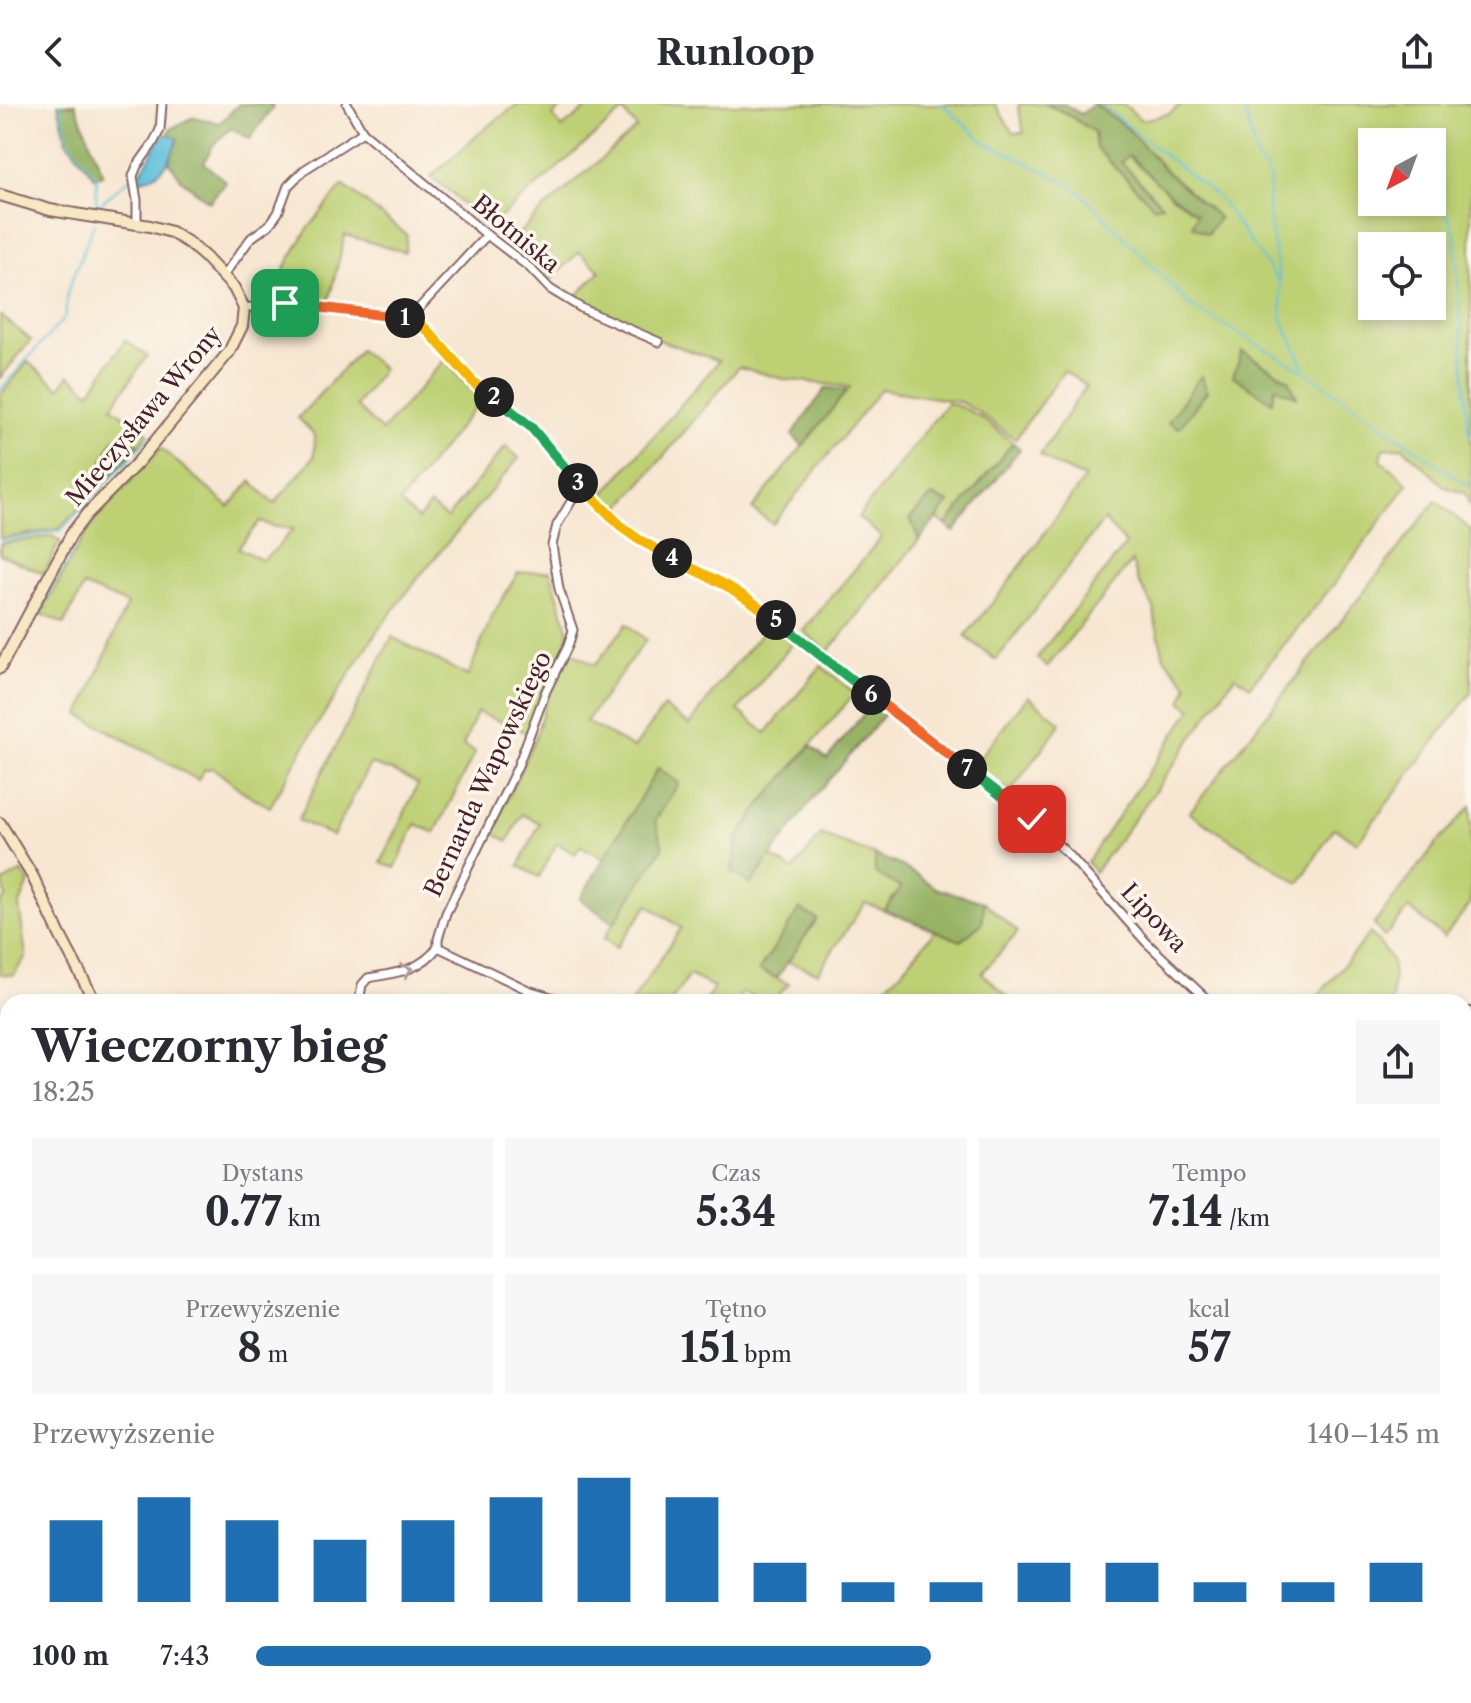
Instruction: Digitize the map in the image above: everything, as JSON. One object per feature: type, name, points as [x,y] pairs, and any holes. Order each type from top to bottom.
[{"type":"street","points":[[137,224],[133,176],[160,130],[162,104]]},
{"type":"street","name":"Błotniska","points":[[347,104],[363,132],[530,268],[550,289],[659,342]]},
{"type":"street","points":[[223,276],[251,238],[269,225],[278,213],[288,186],[304,170],[363,132]]},
{"type":"street","name":"Mieczysława Wrony","points":[[0,195],[50,210],[160,228],[181,237],[198,250],[234,288],[244,308],[242,326],[229,352],[138,462],[72,533],[0,668]]},
{"type":"street","points":[[244,308],[275,302],[409,319],[487,235]]},
{"type":"street","name":"Lipowa","points":[[409,319],[436,338],[475,384],[531,427],[601,507],[638,539],[751,601],[1032,819],[1073,859],[1146,942],[1201,994]]},
{"type":"street","name":"Bernarda Wapowskiego","points":[[438,947],[446,913],[517,768],[573,630],[559,589],[552,545],[557,525],[581,485]]},
{"type":"street","points":[[0,823],[33,877],[91,994]]},
{"type":"street","points":[[360,994],[362,985],[368,978],[417,968],[438,947],[541,994]]},
{"type":"green space","points":[[58,104],[75,104],[103,174],[95,178],[67,141]]},
{"type":"green space","points":[[239,104],[272,104],[273,107],[250,139],[231,128],[213,145],[204,163],[226,182],[209,202],[182,180],[169,162],[177,139],[169,134],[170,129],[194,117],[220,123]]},
{"type":"green space","points":[[518,104],[565,104],[553,116],[562,128],[592,104],[995,104],[1013,133],[1024,133],[1018,106],[1045,104],[1064,112],[1094,132],[1096,148],[1154,206],[1161,204],[1120,161],[1128,155],[1168,193],[1197,214],[1219,218],[1166,171],[1128,129],[1094,104],[1124,104],[1141,120],[1169,114],[1181,104],[1471,104],[1471,509],[1465,493],[1445,487],[1403,447],[1383,449],[1381,461],[1408,484],[1335,583],[1250,686],[1235,676],[1095,872],[1087,862],[1192,709],[1181,702],[1188,685],[1164,657],[1154,608],[1138,581],[1132,561],[1047,667],[1037,658],[1126,544],[1104,520],[996,660],[965,636],[1085,478],[1040,455],[1086,386],[1064,371],[1015,439],[960,402],[881,389],[773,524],[752,509],[850,387],[783,379],[739,367],[620,508],[601,497],[719,361],[659,340],[573,300],[600,271],[579,252],[548,282],[507,245],[637,128],[623,111],[487,229],[453,194],[431,177],[482,131]]},
{"type":"green space","points":[[1045,104],[1064,104],[1081,114],[1094,104],[1128,129],[1166,171],[1219,218],[1207,234],[1192,226],[1197,214],[1168,193],[1129,155],[1121,162],[1162,205],[1154,207],[1096,148],[1094,132],[1064,112]]},
{"type":"green space","points":[[343,185],[407,235],[405,252],[345,235],[328,304],[280,295],[285,267],[307,230]]},
{"type":"green space","points":[[0,315],[31,340],[0,378]]},
{"type":"green space","points":[[125,340],[147,356],[112,407],[148,433],[139,445],[126,433],[103,462],[112,476],[59,529],[0,539],[0,395],[28,362],[60,388],[69,375],[90,392]]},
{"type":"green space","points":[[360,350],[383,369],[356,406],[382,431],[445,359],[482,398],[400,503],[418,519],[430,505],[447,518],[506,446],[519,458],[378,630],[315,728],[270,807],[245,793],[213,768],[204,770],[198,780],[80,715],[127,604],[84,586],[64,624],[41,614],[96,519],[161,448],[229,507],[251,481],[274,504],[314,457],[315,435],[298,418]],"holes":[[[260,521],[293,529],[262,560],[238,548]]]},
{"type":"green space","points":[[1242,351],[1289,380],[1297,397],[1275,387],[1272,402],[1233,376]]},
{"type":"green space","points":[[1201,376],[1207,391],[1179,428],[1168,422]]},
{"type":"green space","points":[[826,388],[847,390],[803,446],[792,435]]},
{"type":"green space","points":[[947,403],[974,414],[1013,443],[946,525],[937,518],[948,503],[910,518],[919,540],[828,652],[803,631],[882,537],[858,517]]},
{"type":"green space","points":[[126,433],[139,445],[112,476],[103,463],[112,441]]},
{"type":"green space","points":[[1013,443],[1020,449],[954,532],[946,525]]},
{"type":"green space","points":[[932,496],[949,503],[919,540],[910,518]]},
{"type":"green space","points":[[1436,501],[1471,530],[1471,693],[1357,843],[1334,828],[1299,883],[1189,813]]},
{"type":"green space","points":[[52,536],[60,541],[44,574],[0,554],[0,544]]},
{"type":"green space","points":[[550,571],[569,632],[565,648],[546,680],[530,734],[477,712],[463,746],[475,752],[435,833],[416,824],[395,868],[381,863],[418,784],[370,764],[333,836],[298,820],[392,637],[468,676],[492,616],[518,573]]},
{"type":"green space","points":[[627,624],[646,640],[586,722],[634,748],[664,707],[690,725],[718,685],[769,624],[793,643],[738,710],[766,733],[821,666],[855,693],[764,800],[737,839],[751,884],[770,856],[793,870],[821,835],[875,855],[875,873],[901,888],[884,910],[865,903],[818,972],[787,962],[817,919],[800,909],[759,970],[789,984],[778,994],[710,994],[714,987],[689,975],[676,994],[637,994],[681,928],[648,905],[616,948],[604,938],[663,848],[655,821],[678,784],[658,768],[604,859],[581,846],[575,854],[557,843],[539,877],[519,866],[540,823],[522,814],[508,841],[492,832],[536,736],[548,693],[570,651],[595,665]]},
{"type":"green space","points":[[1028,696],[1061,723],[1010,792],[973,766]]},
{"type":"green space","points":[[872,704],[885,714],[814,797],[751,884],[732,872],[737,839],[764,800],[811,746],[827,759]]},
{"type":"green space","points":[[658,768],[679,783],[655,821],[663,847],[614,923],[580,899]]},
{"type":"green space","points":[[1471,806],[1471,903],[1444,937],[1409,908],[1384,937],[1374,924],[1436,844]]},
{"type":"green space","points":[[875,855],[902,866],[938,889],[984,902],[982,923],[961,941],[884,910],[901,888],[875,873]]},
{"type":"green space","points":[[22,871],[29,882],[19,906],[26,956],[14,975],[0,974],[0,902],[6,898],[3,882]]},
{"type":"green space","points":[[984,902],[1018,932],[982,973],[1005,994],[877,994],[900,973],[935,931],[961,940],[982,923]]},
{"type":"green space","points":[[800,909],[817,919],[777,978],[759,970]]},
{"type":"green space","points":[[1370,933],[1390,957],[1392,994],[1320,994]]},
{"type":"water","points":[[169,134],[178,139],[169,159],[155,175],[141,180],[140,174],[162,136]]},
{"type":"waterway","points":[[60,104],[68,140],[97,178],[96,210]]},
{"type":"waterway","points":[[942,104],[984,142],[1079,191],[1192,307],[1306,372],[1471,488]]},
{"type":"waterway","points":[[1100,104],[1218,197],[1279,282]]},
{"type":"waterway","points":[[1243,104],[1257,158],[1270,176],[1268,210],[1280,284],[1282,319],[1305,370]]},
{"type":"waterway","points":[[97,207],[130,178]]},
{"type":"waterway","points":[[1446,212],[1455,233],[1471,437]]},
{"type":"waterway","points":[[0,390],[65,317],[68,290],[94,224]]},
{"type":"waterway","points":[[0,542],[60,531],[151,436]]},
{"type":"waterway","points":[[38,615],[77,541]]},
{"type":"route","points":[[285,303],[388,315],[417,322],[436,338],[475,384],[531,427],[574,479],[624,529],[751,601],[1032,819]]}]
